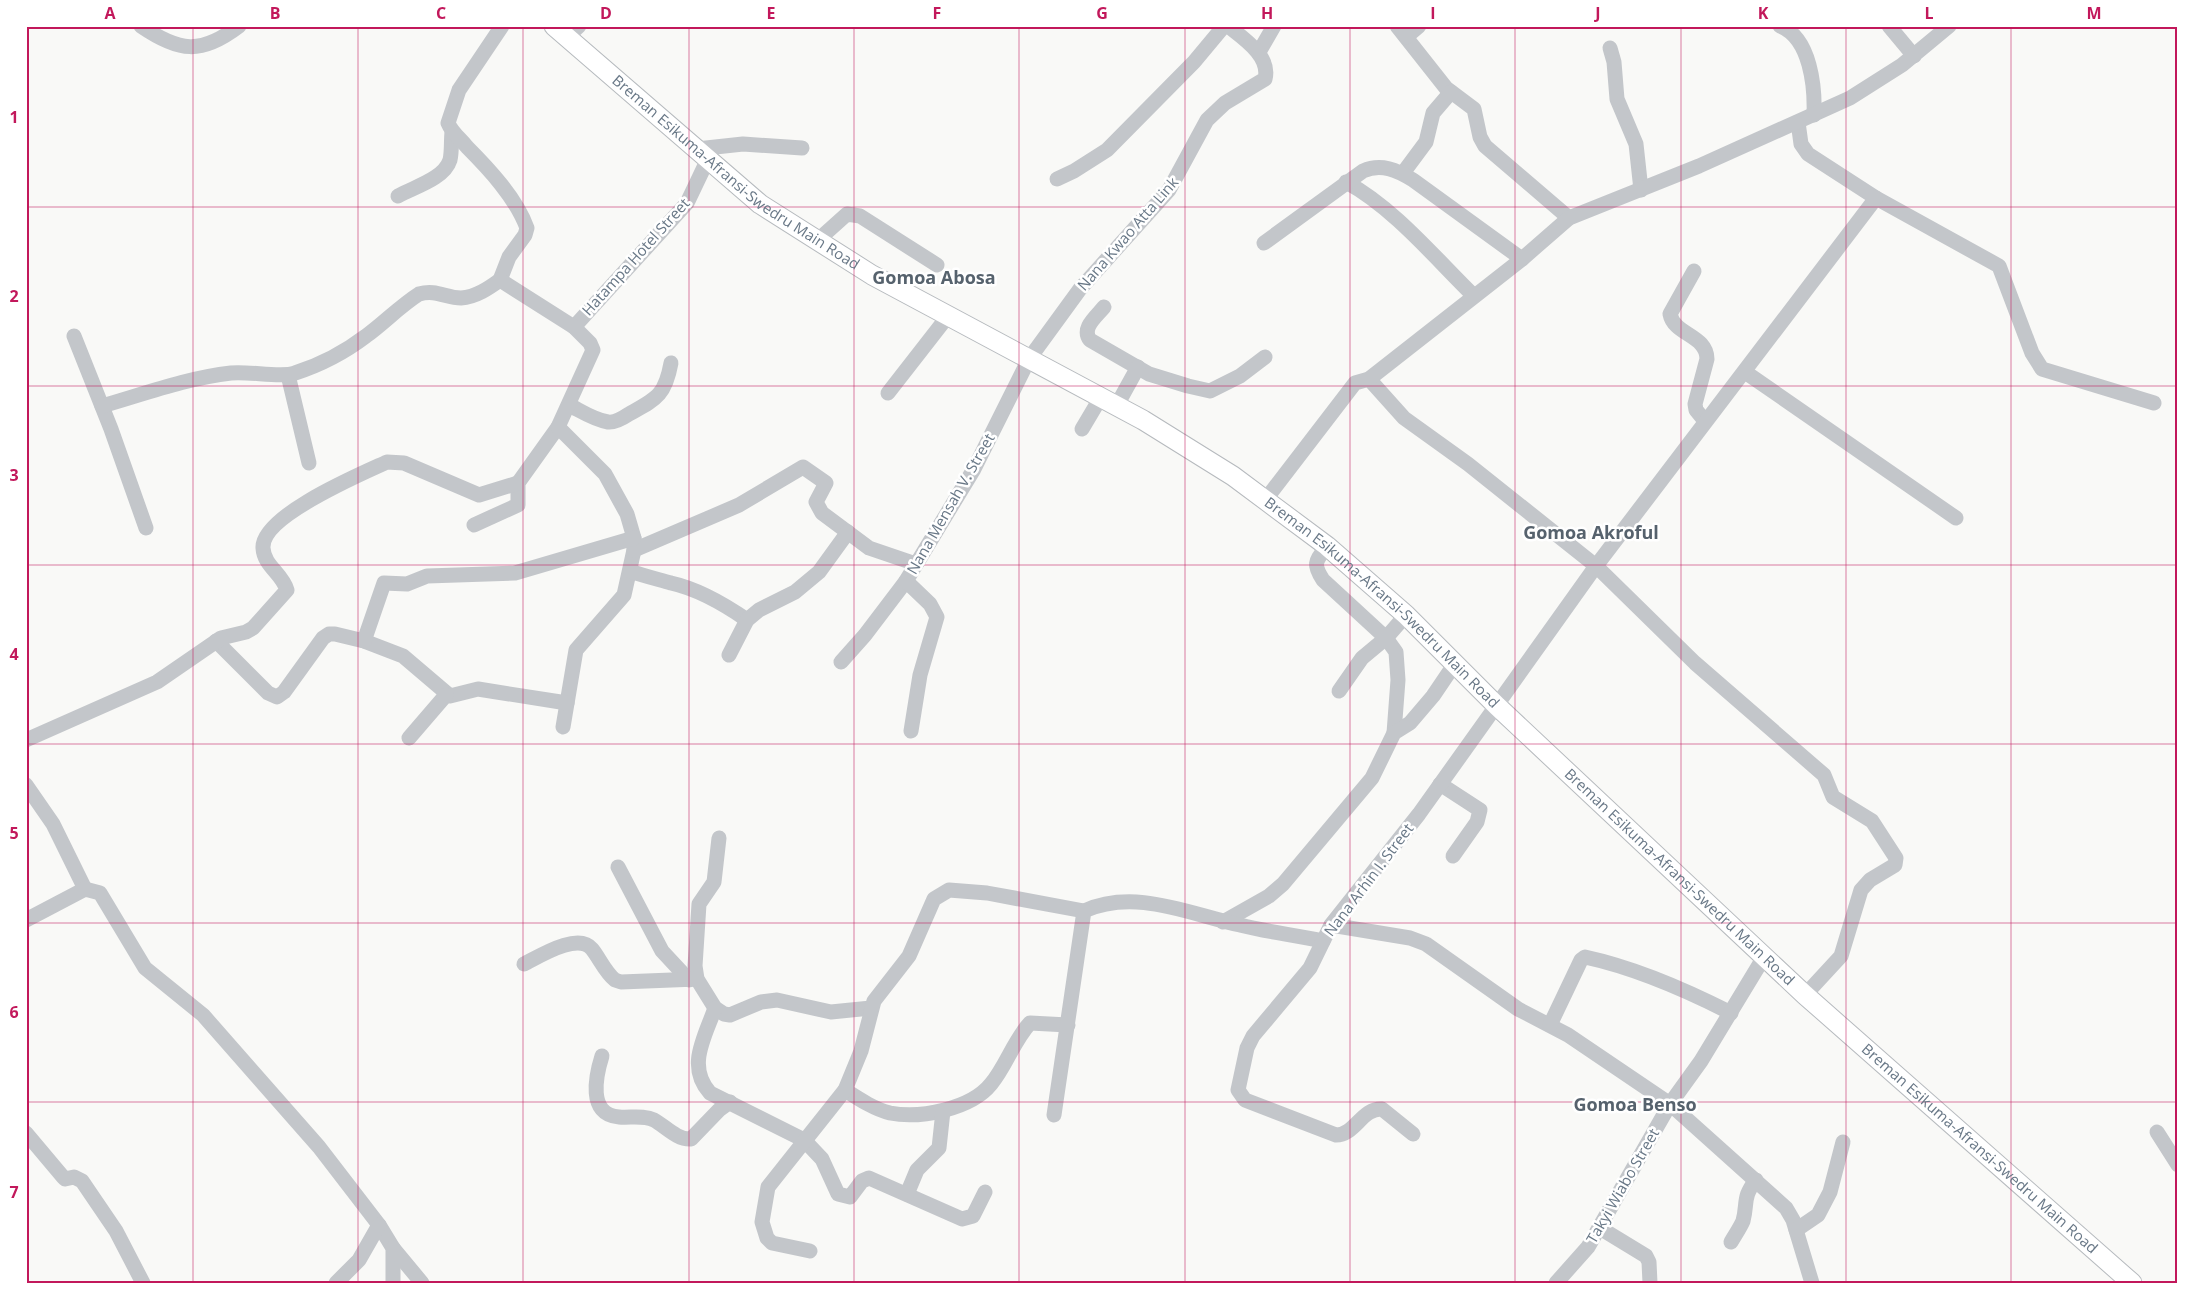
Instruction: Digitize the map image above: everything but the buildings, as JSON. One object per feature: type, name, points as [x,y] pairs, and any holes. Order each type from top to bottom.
[{"type":"main road","name":"Breman Esikuma-Afransi-Swedru Main Road","points":[[567,30],[702,154],[760,204],[872,275],[1109,401],[1208,459],[1266,499],[1327,546],[1406,615],[1497,706],[1805,995],[2132,1283]]},
{"type":"street","points":[[141,26],[163,41],[188,48],[214,42],[239,26]]},
{"type":"street","points":[[102,406],[206,377],[260,372],[288,375],[330,359],[366,337],[420,294],[430,291],[460,298],[475,295],[500,280],[509,257],[525,235],[527,228],[499,184],[467,146],[452,132],[448,123],[449,115],[459,90],[502,26]]},
{"type":"street","points":[[1057,179],[1074,171],[1107,150],[1194,62],[1226,26],[1259,52],[1274,26]]},
{"type":"street","points":[[1420,26],[1401,32],[1441,83],[1474,109],[1480,137],[1485,146],[1569,218]]},
{"type":"street","points":[[1780,26],[1793,35],[1810,66],[1815,92],[1814,115]]},
{"type":"street","points":[[1890,26],[1914,56]]},
{"type":"street","points":[[1266,499],[1349,388],[1360,380],[1369,379],[1522,259],[1569,218],[1641,190],[1850,98],[1914,56],[1949,26]]},
{"type":"street","points":[[1610,48],[1615,69],[1617,99],[1636,144],[1641,190]]},
{"type":"street","name":"Nana Kwao Atta Link","points":[[1029,359],[1085,283],[1169,190],[1207,120],[1225,103],[1265,79],[1266,72],[1259,52]]},
{"type":"street","points":[[1403,174],[1426,142],[1434,113],[1451,92]]},
{"type":"street","points":[[1798,122],[1801,144],[1808,154],[1876,198],[1990,259],[1999,266],[2032,353],[2042,369],[2154,403]]},
{"type":"street","points":[[398,196],[440,175],[450,159],[452,132]]},
{"type":"street","points":[[702,154],[743,144],[802,148]]},
{"type":"street","name":"Hatampa Hotel Street","points":[[574,327],[687,203],[702,154]]},
{"type":"street","points":[[1264,243],[1346,182],[1371,167],[1385,167],[1403,174],[1522,259]]},
{"type":"street","points":[[1346,182],[1362,191],[1386,210],[1474,296]]},
{"type":"street","name":"Nana Arhin I. Street","points":[[1413,1134],[1382,1109],[1376,1109],[1344,1134],[1336,1135],[1245,1100],[1239,1094],[1249,1042],[1310,968],[1331,925],[1440,784],[1596,566],[1705,421],[1790,313],[1821,268],[1860,222],[1876,198]]},
{"type":"street","points":[[818,240],[847,214],[860,216],[937,265]]},
{"type":"street","points":[[1694,272],[1670,314],[1676,324],[1704,345],[1707,352],[1707,359],[1695,404],[1696,410],[1705,421]]},
{"type":"street","points":[[474,525],[518,505],[518,483],[558,427],[593,350],[590,343],[574,327],[500,280]]},
{"type":"street","points":[[1104,307],[1087,328],[1087,337],[1149,374],[1182,385],[1210,391],[1240,376],[1265,356]]},
{"type":"street","points":[[888,393],[948,316]]},
{"type":"street","points":[[74,336],[102,406],[146,528]]},
{"type":"street","name":"Nana Mensah V. Street","points":[[911,731],[920,674],[937,617],[930,604],[906,580],[974,469],[1029,359]]},
{"type":"street","points":[[569,405],[598,420],[610,423],[620,419],[656,400],[668,380],[671,363]]},
{"type":"street","points":[[1082,429],[1138,367]]},
{"type":"street","points":[[1745,372],[1956,518]]},
{"type":"street","points":[[288,375],[310,463]]},
{"type":"street","points":[[1369,379],[1404,418],[1468,464],[1596,566],[1695,663],[1824,775],[1833,797],[1872,821],[1896,858],[1895,865],[1870,880],[1860,890],[1841,956],[1805,995]]},
{"type":"street","points":[[558,427],[605,474],[627,514],[634,544],[630,571],[619,603],[576,650],[563,727]]},
{"type":"street","points":[[26,740],[157,682],[216,641],[253,628],[287,593],[285,584],[265,560],[262,545],[271,529],[294,510],[321,493],[387,462],[396,461],[404,462],[479,495],[518,483]]},
{"type":"street","points":[[364,641],[384,583],[408,584],[427,576],[515,573],[634,544],[739,505],[803,467],[826,483],[817,499],[819,510],[869,548],[916,564]]},
{"type":"street","points":[[729,654],[747,620],[759,610],[795,592],[824,568],[848,532]]},
{"type":"street","points":[[1223,922],[1269,896],[1283,884],[1372,778],[1394,733],[1397,658],[1393,647],[1386,638],[1323,580],[1316,569],[1316,562],[1327,546]]},
{"type":"street","points":[[630,571],[655,580],[672,583],[723,603],[747,620]]},
{"type":"street","points":[[841,662],[865,636],[906,580]]},
{"type":"street","points":[[1338,691],[1362,658],[1386,638],[1406,615]]},
{"type":"street","points":[[216,641],[268,693],[277,697],[284,692],[325,636],[335,634],[364,641],[408,659],[446,695],[453,696],[478,689],[567,703]]},
{"type":"street","points":[[1394,733],[1416,716],[1433,696],[1454,665]]},
{"type":"street","points":[[409,738],[446,695]]},
{"type":"street","points":[[1440,784],[1480,810],[1477,822],[1453,856]]},
{"type":"street","points":[[26,785],[53,824],[85,888],[100,893],[150,974],[202,1015],[319,1147],[379,1225],[393,1248],[422,1283]]},
{"type":"street","points":[[693,980],[698,904],[714,882],[719,838]]},
{"type":"street","points":[[618,867],[662,951],[693,980],[715,1008],[724,1014],[730,1015],[761,1002],[777,1000],[831,1012],[871,1008]]},
{"type":"street","points":[[26,920],[85,888]]},
{"type":"street","points":[[810,1252],[772,1243],[763,1230],[762,1222],[768,1187],[845,1090],[861,1051],[871,1008],[878,993],[910,956],[930,906],[940,894],[949,890],[988,893],[1084,911],[1137,901],[1223,922],[1323,940]]},
{"type":"street","points":[[1054,1115],[1084,911]]},
{"type":"street","points":[[1331,925],[1417,940],[1518,1008],[1550,1025],[1670,1104],[1786,1208],[1796,1230],[1812,1283]]},
{"type":"street","points":[[524,964],[552,951],[576,942],[582,942],[591,948],[615,980],[622,982],[693,980]]},
{"type":"street","points":[[1550,1025],[1581,960],[1585,957],[1647,976],[1694,994],[1731,1013]]},
{"type":"street","name":"Takyi Wiabo Street","points":[[1556,1283],[1582,1256],[1600,1228],[1670,1104],[1731,1013],[1764,957]]},
{"type":"street","points":[[715,1008],[697,1058],[697,1066],[703,1085],[710,1093],[804,1140],[822,1159],[835,1190],[844,1197],[854,1195],[862,1181],[869,1178],[962,1219],[974,1216],[985,1192]]},
{"type":"street","points":[[845,1090],[876,1108],[892,1113],[930,1114],[943,1111],[976,1096],[990,1086],[1030,1023],[1068,1025]]},
{"type":"street","points":[[602,1056],[596,1077],[597,1098],[603,1108],[616,1117],[646,1117],[681,1138],[691,1139],[719,1110],[730,1102]]},
{"type":"street","points":[[907,1194],[917,1170],[939,1148],[943,1111]]},
{"type":"street","points":[[2157,1132],[2178,1165]]},
{"type":"street","points":[[28,1139],[65,1179],[74,1177],[82,1181],[116,1231],[143,1283]]},
{"type":"street","points":[[1796,1230],[1818,1216],[1830,1192],[1843,1142]]},
{"type":"street","points":[[1731,1242],[1742,1224],[1744,1200],[1748,1190],[1756,1180]]},
{"type":"street","points":[[336,1283],[359,1260],[379,1225]]},
{"type":"street","points":[[1600,1228],[1646,1256],[1649,1262],[1650,1283]]},
{"type":"street","points":[[393,1248],[393,1283]]},
{"type":"district","name":"Gomoa Abosa","points":[[934,278]]},
{"type":"district","name":"Gomoa Akroful","points":[[1591,533]]},
{"type":"district","name":"Gomoa Benso","points":[[1635,1105]]}]
